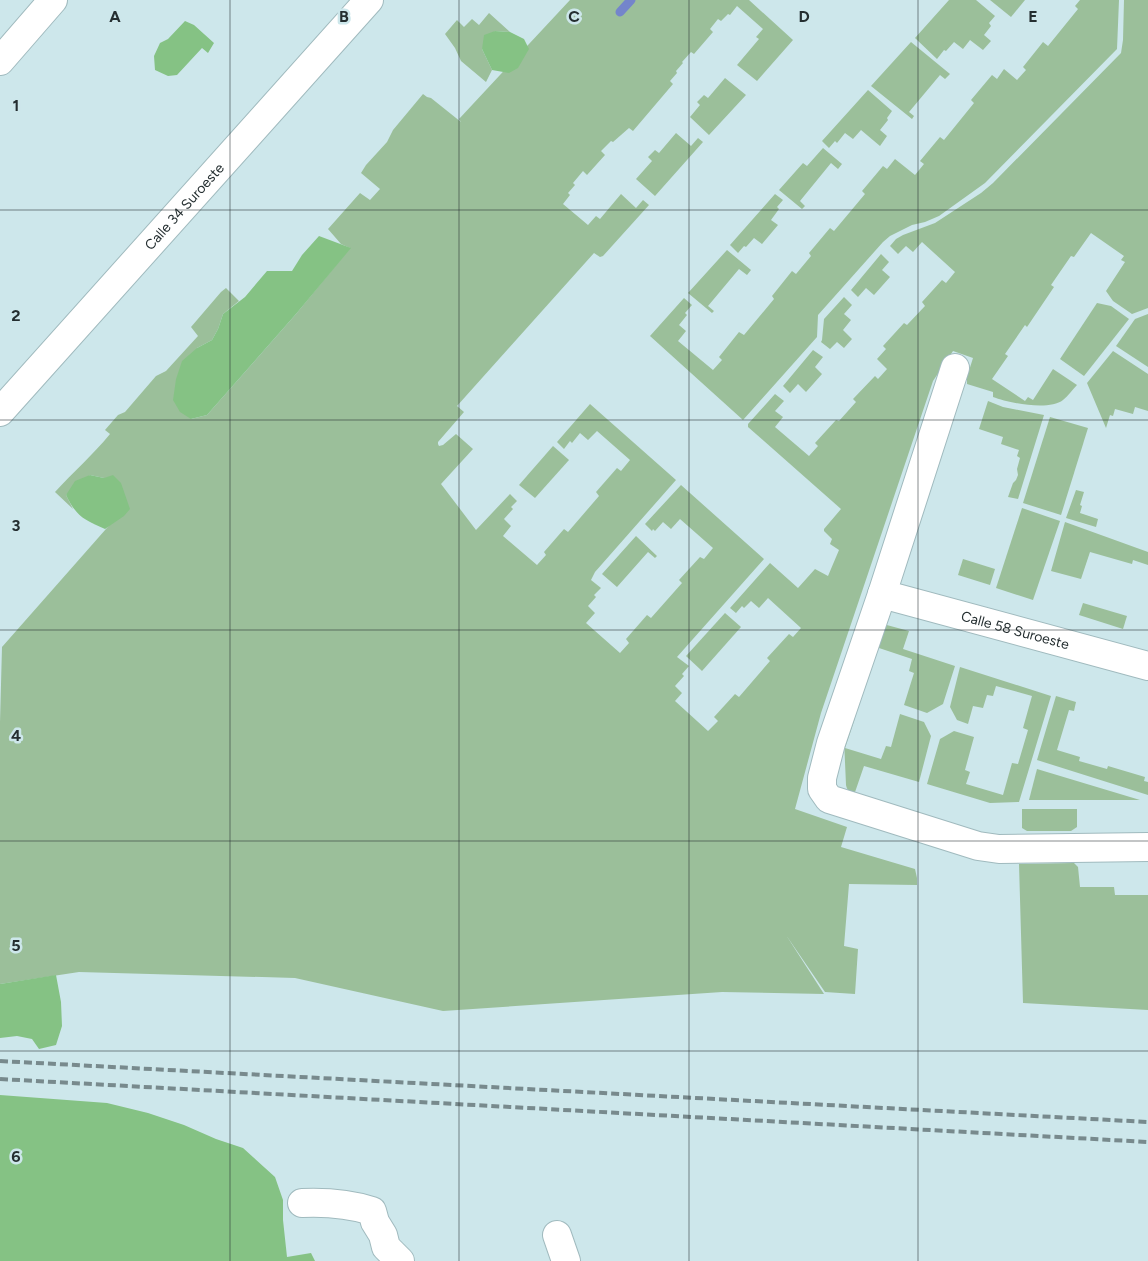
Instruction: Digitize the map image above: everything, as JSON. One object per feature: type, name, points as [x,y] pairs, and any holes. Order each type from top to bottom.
[{"type":"street","points":[[0,61],[53,0]]},
{"type":"street","name":"Calle 34 Suroeste","points":[[0,412],[370,0]]},
{"type":"street","points":[[955,368],[831,744],[822,778],[822,789],[829,799],[978,846],[998,848],[1148,847]]},
{"type":"street","name":"Calle 58 Suroeste","points":[[882,594],[1148,666]]},
{"type":"street","points":[[302,1203],[346,1206],[372,1211],[375,1222],[383,1235],[386,1247],[400,1261]]},
{"type":"street","points":[[557,1235],[566,1261]]},
{"type":"green space","points":[[570,0],[749,0],[793,40],[757,81],[737,65],[759,39],[756,37],[763,29],[737,6],[730,15],[728,14],[721,21],[718,19],[710,29],[713,32],[694,54],[691,52],[682,62],[676,71],[677,73],[670,81],[673,84],[633,131],[629,128],[613,142],[611,141],[601,151],[605,155],[587,175],[583,171],[573,183],[575,185],[568,193],[570,195],[563,204],[588,225],[596,216],[600,219],[621,194],[636,208],[643,200],[649,205],[603,256],[600,257],[594,253],[457,406],[464,412],[438,444],[439,446],[443,445],[456,434],[473,449],[441,484],[476,530],[510,494],[517,501],[504,519],[511,526],[503,536],[537,565],[546,555],[544,552],[564,529],[568,532],[599,496],[596,492],[617,468],[621,471],[630,460],[597,431],[588,440],[580,433],[564,449],[557,442],[590,404],[676,480],[595,572],[591,580],[601,588],[594,595],[596,597],[588,606],[595,613],[586,623],[620,653],[629,643],[626,639],[647,615],[651,618],[682,583],[679,580],[700,557],[704,559],[713,548],[680,519],[671,529],[663,522],[655,531],[653,529],[652,531],[645,524],[681,485],[764,559],[677,657],[689,666],[682,674],[684,676],[675,686],[682,693],[675,701],[708,731],[718,721],[714,717],[735,694],[739,697],[770,661],[767,658],[789,634],[793,637],[801,628],[768,598],[759,608],[751,601],[744,608],[742,606],[736,613],[730,608],[770,563],[798,588],[815,569],[828,576],[839,550],[830,544],[832,539],[824,529],[841,509],[748,427],[748,424],[775,394],[784,401],[775,411],[783,417],[775,427],[809,456],[818,446],[815,443],[856,402],[853,399],[875,376],[878,379],[887,369],[877,359],[886,349],[883,346],[904,323],[907,325],[925,306],[922,302],[942,280],[946,283],[955,272],[922,242],[913,252],[906,246],[898,254],[890,246],[903,235],[935,223],[993,183],[1121,53],[1124,0],[1148,0],[1148,308],[1132,314],[1113,301],[1106,291],[1125,262],[1121,260],[1124,256],[1091,233],[1074,257],[1071,256],[1051,285],[1054,287],[1027,327],[1025,325],[1005,354],[1008,356],[992,379],[1025,401],[1028,397],[1033,400],[1053,369],[1077,385],[1063,400],[1048,405],[1029,405],[993,397],[993,392],[967,384],[967,377],[973,358],[953,351],[933,381],[821,713],[795,809],[847,827],[841,847],[915,869],[917,878],[917,885],[849,884],[844,946],[858,949],[855,994],[825,992],[786,935],[824,994],[722,992],[443,1011],[295,978],[79,972],[0,984],[0,722],[2,647],[128,504],[104,478],[90,475],[66,495],[73,509],[55,492],[110,434],[105,430],[118,415],[125,412],[156,376],[166,371],[198,336],[191,327],[226,288],[239,301],[223,314],[212,340],[197,348],[191,419],[207,415],[296,314],[350,248],[341,244],[328,229],[360,193],[370,200],[380,189],[361,173],[423,94],[431,98],[461,122],[459,119]]},
{"type":"green space","points":[[949,0],[976,0],[995,16],[989,23],[991,26],[984,35],[991,41],[983,50],[970,40],[963,49],[954,42],[937,59],[915,38]]},
{"type":"green space","points":[[990,0],[1025,0],[1011,17]]},
{"type":"green space","points":[[1080,0],[1119,0],[1117,49],[985,183],[939,216],[912,225],[890,236],[883,242],[818,315],[817,337],[743,420],[650,336],[684,298],[692,305],[685,313],[687,315],[679,325],[686,331],[678,341],[713,370],[722,360],[719,357],[739,332],[744,335],[774,299],[772,296],[792,271],[796,274],[811,256],[809,253],[830,228],[834,231],[865,194],[862,191],[883,166],[887,169],[895,159],[915,175],[924,164],[920,161],[940,137],[944,140],[974,103],[971,100],[992,75],[997,79],[1004,69],[1017,80],[1026,70],[1023,67],[1043,42],[1048,46],[1078,9],[1075,6]]},
{"type":"green space","points":[[489,13],[510,32],[495,31],[482,49],[492,70],[486,82],[461,61],[445,34],[457,20],[464,27],[472,19],[479,25]]},
{"type":"green space","points":[[185,21],[194,25],[214,43],[208,53],[202,48],[177,75],[168,76],[155,70],[154,56],[160,43],[168,39]]},
{"type":"green space","points":[[495,31],[510,32],[524,39],[529,49],[518,68],[509,73],[492,70],[482,49],[484,35]]},
{"type":"green space","points":[[911,42],[950,74],[945,79],[940,75],[909,112],[914,116],[912,119],[871,86]]},
{"type":"green space","points":[[725,78],[746,95],[709,135],[690,117],[700,105],[697,102],[704,95],[708,98]]},
{"type":"green space","points":[[868,90],[892,111],[880,130],[887,136],[880,146],[861,130],[853,139],[845,133],[837,143],[835,141],[829,148],[822,141]]},
{"type":"green space","points":[[676,133],[691,146],[698,138],[703,142],[655,196],[636,179],[652,161],[648,157],[655,150],[659,153]]},
{"type":"green space","points":[[823,148],[842,164],[838,169],[831,163],[800,201],[805,206],[802,209],[779,190],[803,163],[807,166]]},
{"type":"green space","points":[[775,194],[783,200],[777,207],[779,209],[771,220],[778,225],[762,244],[754,238],[738,253],[730,245]]},
{"type":"green space","points":[[319,236],[351,248],[207,415],[191,419],[180,412],[173,400],[176,379],[182,361],[197,348],[212,340],[223,314],[245,297],[267,271],[292,271],[302,255]]},
{"type":"green space","points":[[727,250],[751,270],[747,275],[739,269],[708,306],[714,311],[712,313],[688,293]]},
{"type":"green space","points":[[881,254],[889,262],[882,270],[890,277],[874,295],[866,288],[858,297],[851,290]]},
{"type":"green space","points":[[844,297],[852,305],[844,314],[851,320],[843,330],[852,339],[844,348],[837,342],[830,349],[821,342],[824,319]]},
{"type":"green space","points":[[1097,303],[1111,306],[1129,319],[1084,376],[1060,359]]},
{"type":"green space","points":[[1148,314],[1148,367],[1116,346],[1135,319]]},
{"type":"green space","points":[[813,350],[823,357],[815,367],[822,374],[806,392],[798,384],[790,393],[783,386]]},
{"type":"green space","points":[[1113,351],[1148,374],[1148,411],[1135,407],[1133,414],[1115,409],[1113,416],[1110,415],[1106,428],[1087,383]]},
{"type":"green space","points":[[988,401],[1003,407],[1044,415],[1018,499],[1008,497],[1018,475],[1017,469],[1020,458],[1017,456],[1019,450],[1001,444],[1003,437],[979,429]]},
{"type":"green space","points":[[1050,417],[1088,428],[1061,515],[1023,503]]},
{"type":"green space","points":[[553,446],[569,460],[535,498],[519,485]]},
{"type":"green space","points":[[90,475],[104,478],[113,475],[121,483],[130,509],[124,516],[105,529],[91,523],[77,513],[66,495],[75,481]]},
{"type":"green space","points":[[1076,490],[1084,492],[1080,513],[1098,519],[1096,527],[1066,518]]},
{"type":"green space","points":[[1022,508],[1060,521],[1033,600],[996,588]]},
{"type":"green space","points":[[1065,522],[1148,552],[1148,565],[1133,560],[1132,564],[1090,552],[1081,579],[1051,571]]},
{"type":"green space","points":[[636,536],[657,556],[655,558],[648,552],[617,587],[602,574]]},
{"type":"green space","points":[[963,559],[995,569],[990,585],[958,575]]},
{"type":"green space","points":[[1083,603],[1127,616],[1123,629],[1079,615]]},
{"type":"green space","points":[[725,613],[741,627],[702,671],[686,656]]},
{"type":"green space","points":[[883,624],[909,631],[903,649],[955,666],[943,704],[927,713],[904,705],[914,673],[909,671],[912,659],[876,647]]},
{"type":"green space","points":[[960,667],[1051,696],[1019,802],[990,803],[927,784],[940,739],[954,731],[974,737],[965,770],[970,772],[966,784],[1003,795],[1012,763],[1018,764],[1028,730],[1023,728],[1032,696],[996,686],[993,696],[987,695],[983,708],[973,706],[968,724],[957,720],[950,707]]},
{"type":"green space","points":[[1056,696],[1076,702],[1074,711],[1069,710],[1057,750],[1080,757],[1079,761],[1107,769],[1108,766],[1145,777],[1144,781],[1148,782],[1148,795],[1037,760]]},
{"type":"green space","points":[[900,714],[924,722],[931,736],[919,782],[864,766],[854,795],[846,785],[844,739],[851,717],[855,718],[845,748],[881,759],[886,746],[891,747]]},
{"type":"green space","points":[[1037,769],[1140,800],[1029,800]]},
{"type":"green space","points":[[1022,809],[1077,809],[1077,827],[1071,831],[1027,831],[1022,828]]},
{"type":"green space","points":[[1074,863],[1078,867],[1080,887],[1114,887],[1115,895],[1148,895],[1148,1010],[1023,1003],[1019,864]]},
{"type":"green space","points":[[56,975],[61,1002],[62,1026],[56,1045],[39,1049],[32,1039],[17,1036],[0,1038],[0,984]]},
{"type":"green space","points":[[0,1095],[107,1103],[148,1113],[243,1148],[275,1177],[283,1200],[287,1257],[311,1253],[315,1261],[0,1261]]},
{"type":"waterway","points":[[620,12],[631,0]]},
{"type":"railway","points":[[0,1061],[1148,1122]]},
{"type":"railway","points":[[0,1079],[1148,1142]]}]
